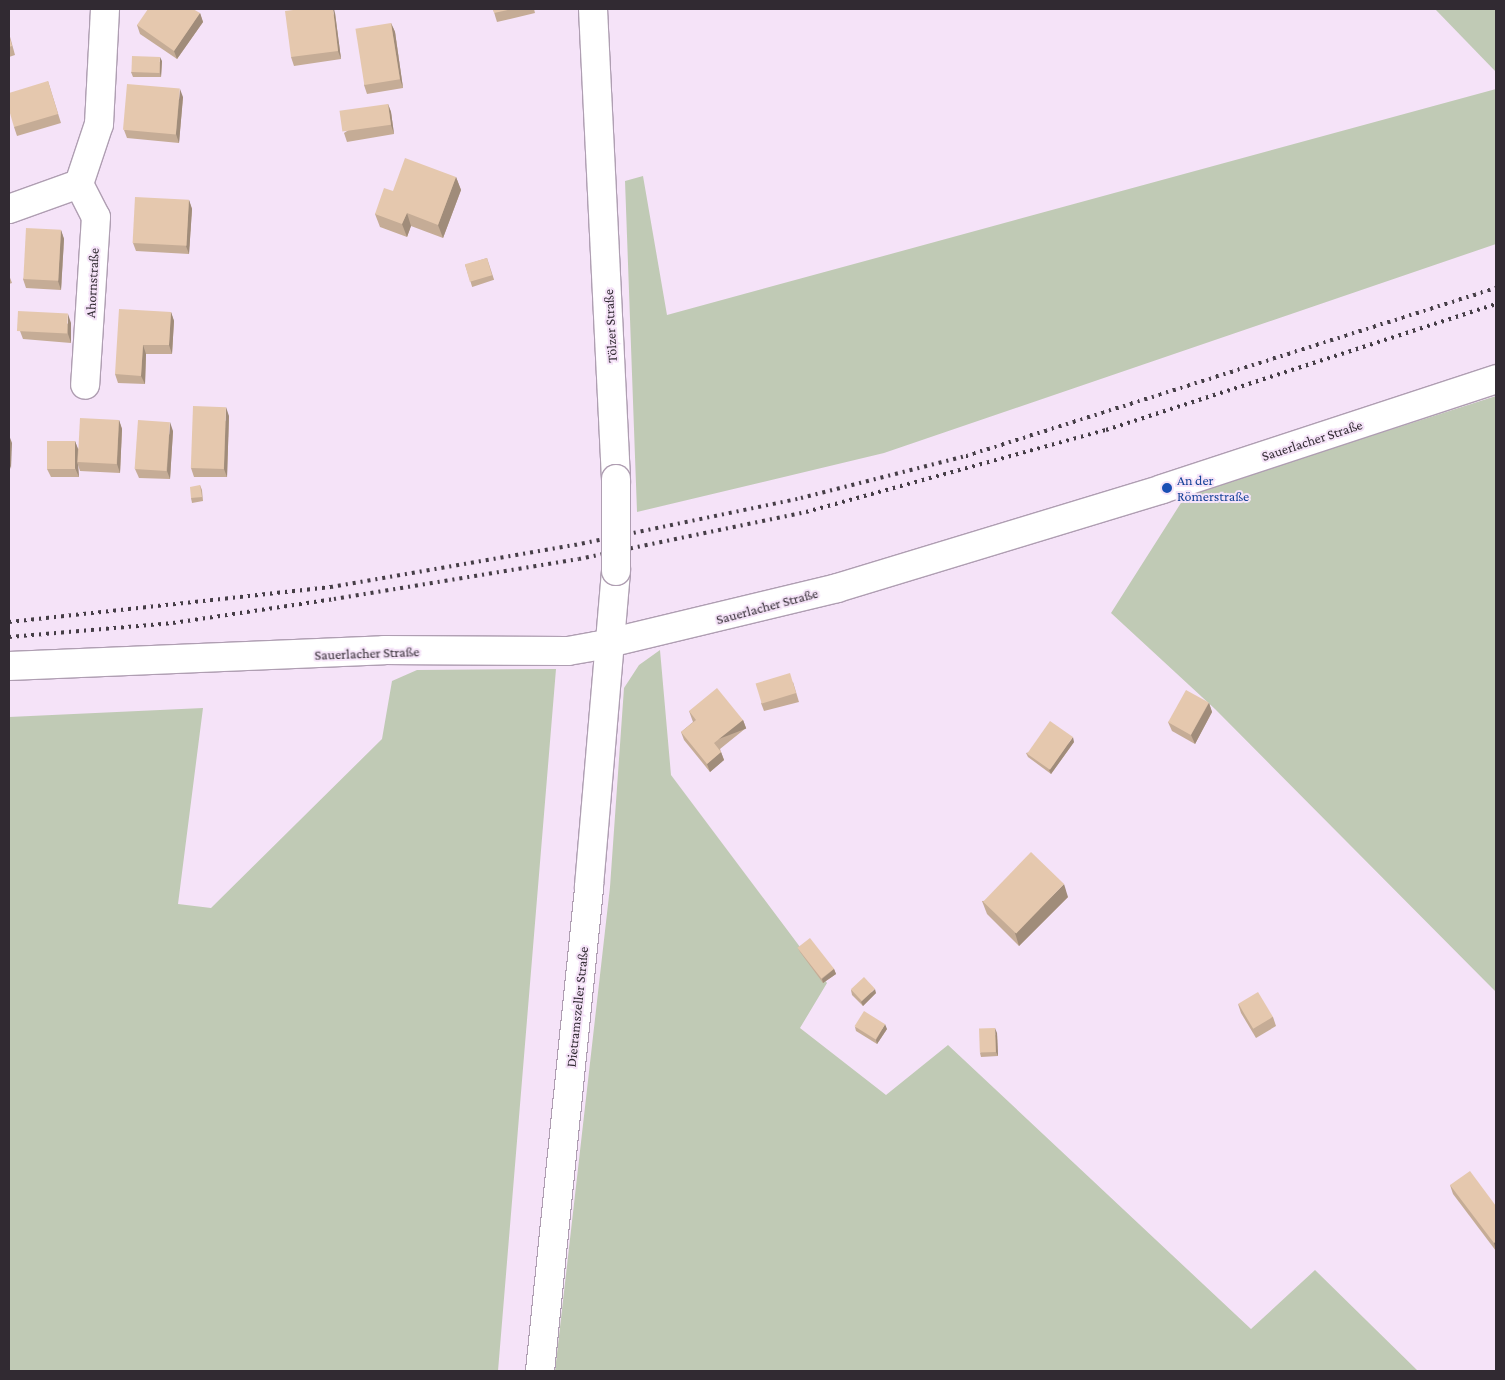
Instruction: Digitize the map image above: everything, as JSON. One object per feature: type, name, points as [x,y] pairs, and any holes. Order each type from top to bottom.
[{"type":"street","points":[[9,208],[79,184],[99,124],[105,9]]},
{"type":"street","name":"Tölzer Straße","points":[[593,9],[616,479],[616,571],[611,643]]},
{"type":"street","name":"Ahornstraße","points":[[79,184],[96,217],[86,385]]},
{"type":"street","name":"Sauerlacher Straße","points":[[9,666],[384,650],[568,651],[611,643],[837,588],[1162,489],[1496,380]]},
{"type":"street","name":"Dietramszeller Straße","points":[[540,1371],[611,643]]},
{"type":"green space","points":[[1435,9],[1496,9],[1496,72]]},
{"type":"green space","points":[[1496,89],[1496,244],[884,453],[637,512],[625,181],[643,176],[667,315]]},
{"type":"green space","points":[[1496,396],[1496,992],[1215,709],[1111,613],[1186,495]]},
{"type":"green space","points":[[660,650],[671,775],[827,983],[800,1028],[886,1095],[948,1045],[1251,1329],[1315,1270],[1418,1371],[555,1371],[610,887],[624,688],[639,665]]},
{"type":"green space","points":[[556,669],[498,1371],[9,1371],[9,717],[203,708],[178,904],[211,908],[382,739],[392,681],[417,670]]},
{"type":"building","points":[[148,9],[193,9],[200,13],[174,51],[137,25]]},
{"type":"building","points":[[333,9],[338,51],[291,57],[285,11]]},
{"type":"building","points":[[493,9],[512,9],[494,13]]},
{"type":"building","points":[[391,23],[400,79],[364,85],[355,29]]},
{"type":"building","points":[[9,35],[12,46],[9,47]]},
{"type":"building","points":[[132,56],[160,57],[159,73],[131,72]]},
{"type":"building","points":[[48,81],[58,114],[14,127],[9,110],[9,93]]},
{"type":"building","points":[[127,84],[180,89],[176,134],[123,130]]},
{"type":"building","points":[[388,104],[391,125],[342,132],[339,111]]},
{"type":"building","points":[[405,158],[456,177],[438,225],[407,213],[402,224],[375,214],[384,188],[393,191]]},
{"type":"building","points":[[135,197],[189,200],[187,246],[133,243]]},
{"type":"building","points":[[26,228],[61,230],[58,281],[23,279]]},
{"type":"building","points":[[487,258],[492,275],[470,282],[465,264]]},
{"type":"building","points":[[119,309],[171,312],[169,345],[143,345],[141,376],[115,374]]},
{"type":"building","points":[[18,311],[68,314],[67,334],[17,331]]},
{"type":"building","points":[[193,406],[226,407],[224,469],[191,468]]},
{"type":"building","points":[[80,418],[119,420],[117,464],[78,462]]},
{"type":"building","points":[[138,420],[170,422],[167,471],[135,469]]},
{"type":"building","points":[[47,441],[75,441],[75,469],[47,469]]},
{"type":"building","points":[[200,485],[202,497],[191,498],[190,487]]},
{"type":"building","points":[[790,673],[796,693],[762,704],[756,684]]},
{"type":"building","points":[[717,688],[743,720],[714,743],[721,752],[707,764],[681,732],[696,720],[689,711]]},
{"type":"building","points":[[1186,690],[1209,703],[1191,735],[1168,722]]},
{"type":"building","points":[[1050,721],[1073,737],[1050,770],[1027,754]]},
{"type":"building","points":[[1031,852],[1064,884],[1016,934],[983,902]]},
{"type":"building","points":[[810,938],[834,969],[821,979],[797,948]]},
{"type":"building","points":[[864,977],[875,989],[862,1001],[851,989]]},
{"type":"building","points":[[1258,992],[1273,1017],[1253,1029],[1238,1004]]},
{"type":"building","points":[[864,1011],[885,1024],[876,1040],[854,1026]]},
{"type":"building","points":[[995,1028],[996,1052],[980,1053],[979,1029]]},
{"type":"building","points":[[1470,1171],[1496,1206],[1496,1241],[1494,1243],[1450,1185]]},
{"type":"railway","points":[[9,622],[331,587],[575,545],[801,498],[966,456],[1496,288]]},
{"type":"railway","points":[[9,637],[173,623],[334,599],[579,559],[806,512],[1106,430],[1496,304]]},
{"type":"place","name":"An der Römerstraße","points":[[1167,488]]}]
